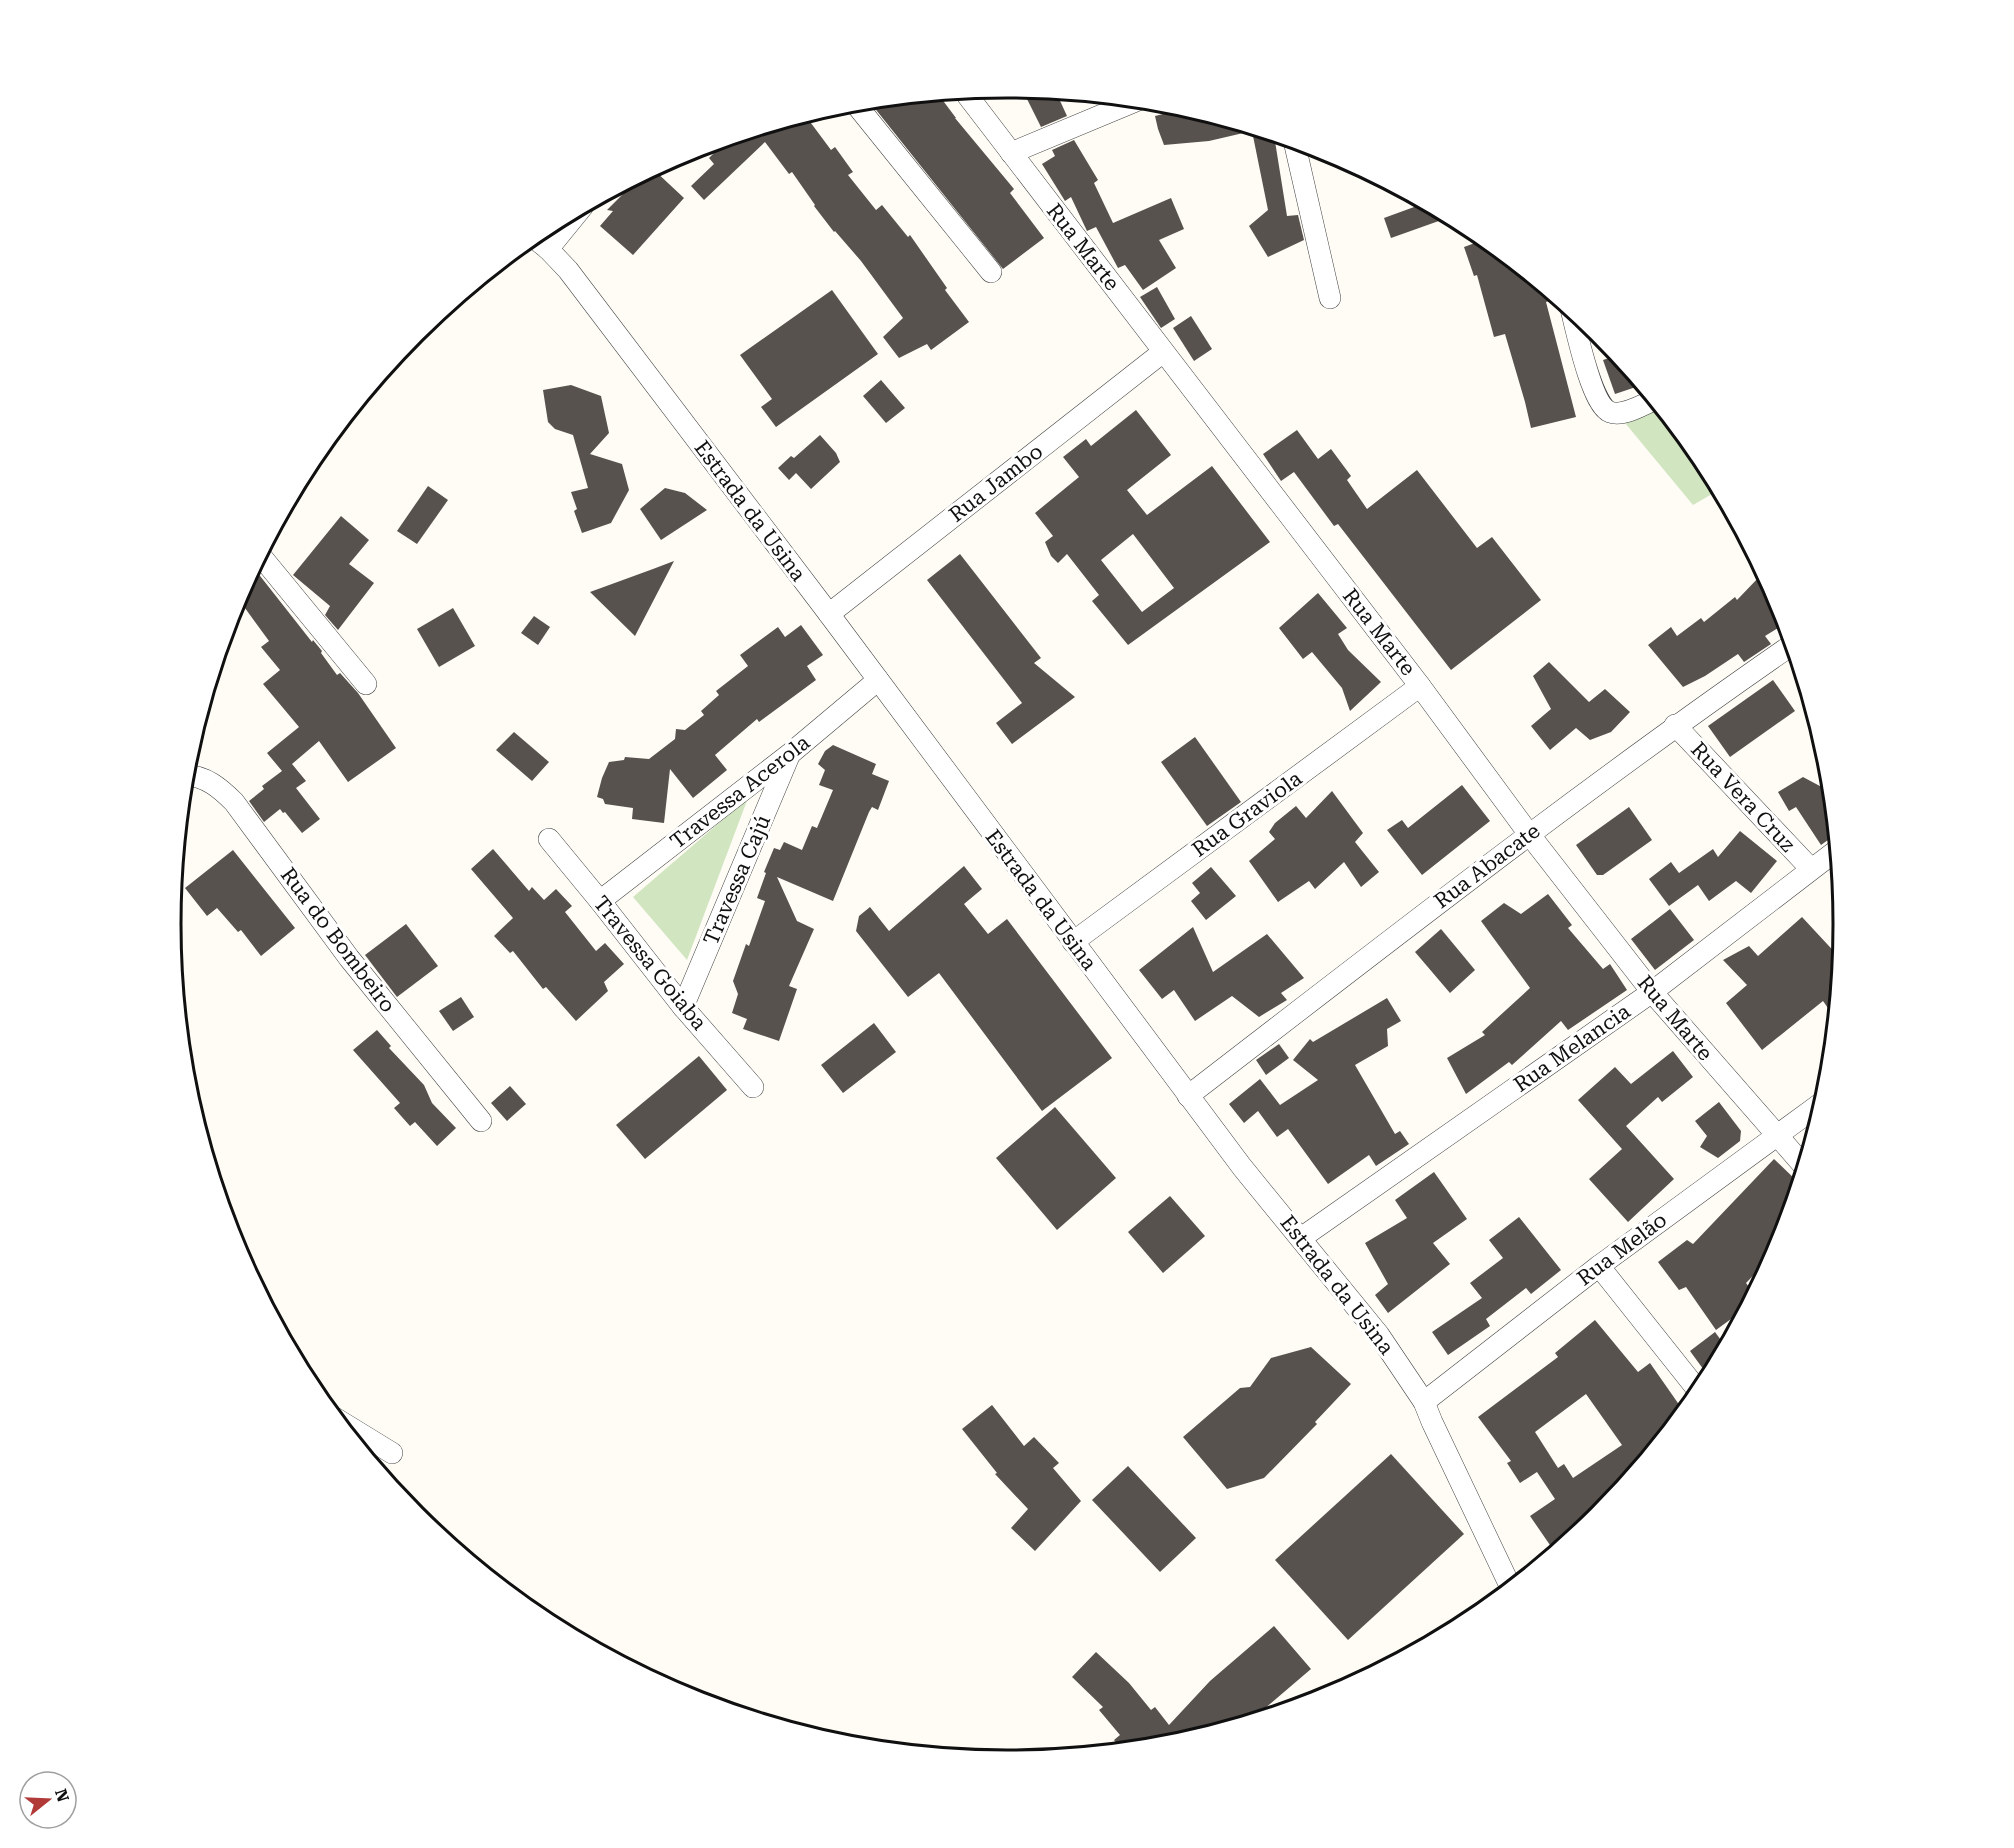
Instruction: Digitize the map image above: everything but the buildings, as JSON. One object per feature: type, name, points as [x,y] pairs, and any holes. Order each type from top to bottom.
[{"type":"street","name":"Rua Marte","points":[[970,99],[1420,686],[1529,834],[1652,992],[1799,1160]]},
{"type":"street","points":[[1011,153],[1123,106]]},
{"type":"street","points":[[861,111],[991,272]]},
{"type":"street","points":[[1296,150],[1330,298]]},
{"type":"street","name":"Estrada da Usina","points":[[540,242],[568,270],[829,614],[1242,1167],[1379,1335],[1424,1402],[1508,1581]]},
{"type":"street","points":[[1576,325],[1592,385],[1602,407],[1612,413],[1624,412],[1648,403]]},
{"type":"street","name":"Rua Jambo","points":[[829,614],[1163,352]]},
{"type":"street","points":[[265,561],[366,684]]},
{"type":"street","name":"Rua Abacate","points":[[1188,1096],[1529,834],[1675,725],[1786,649]]},
{"type":"street","name":"Travessa Acerola","points":[[600,901],[791,753],[878,680]]},
{"type":"street","name":"Rua Graviola","points":[[1073,942],[1420,686]]},
{"type":"street","name":"Rua Vera Cruz","points":[[1675,725],[1811,869]]},
{"type":"street","name":"Travessa Cajú","points":[[683,1007],[791,753]]},
{"type":"street","name":"Rua do Bombeiro","points":[[194,777],[205,780],[221,789],[234,802],[348,958],[480,1121]]},
{"type":"street","name":"Travessa Goiaba","points":[[549,839],[683,1007],[753,1087]]},
{"type":"street","name":"Rua Melancia","points":[[1301,1238],[1652,992],[1830,855]]},
{"type":"street","name":"Rua Melão","points":[[1424,1402],[1599,1266],[1812,1110]]},
{"type":"street","points":[[1599,1266],[1693,1384]]},
{"type":"street","points":[[352,1429],[392,1453]]},
{"type":"green space","points":[[1641,395],[1663,421],[1712,494],[1693,505],[1611,406]]},
{"type":"green space","points":[[748,798],[687,960],[633,897]]}]
